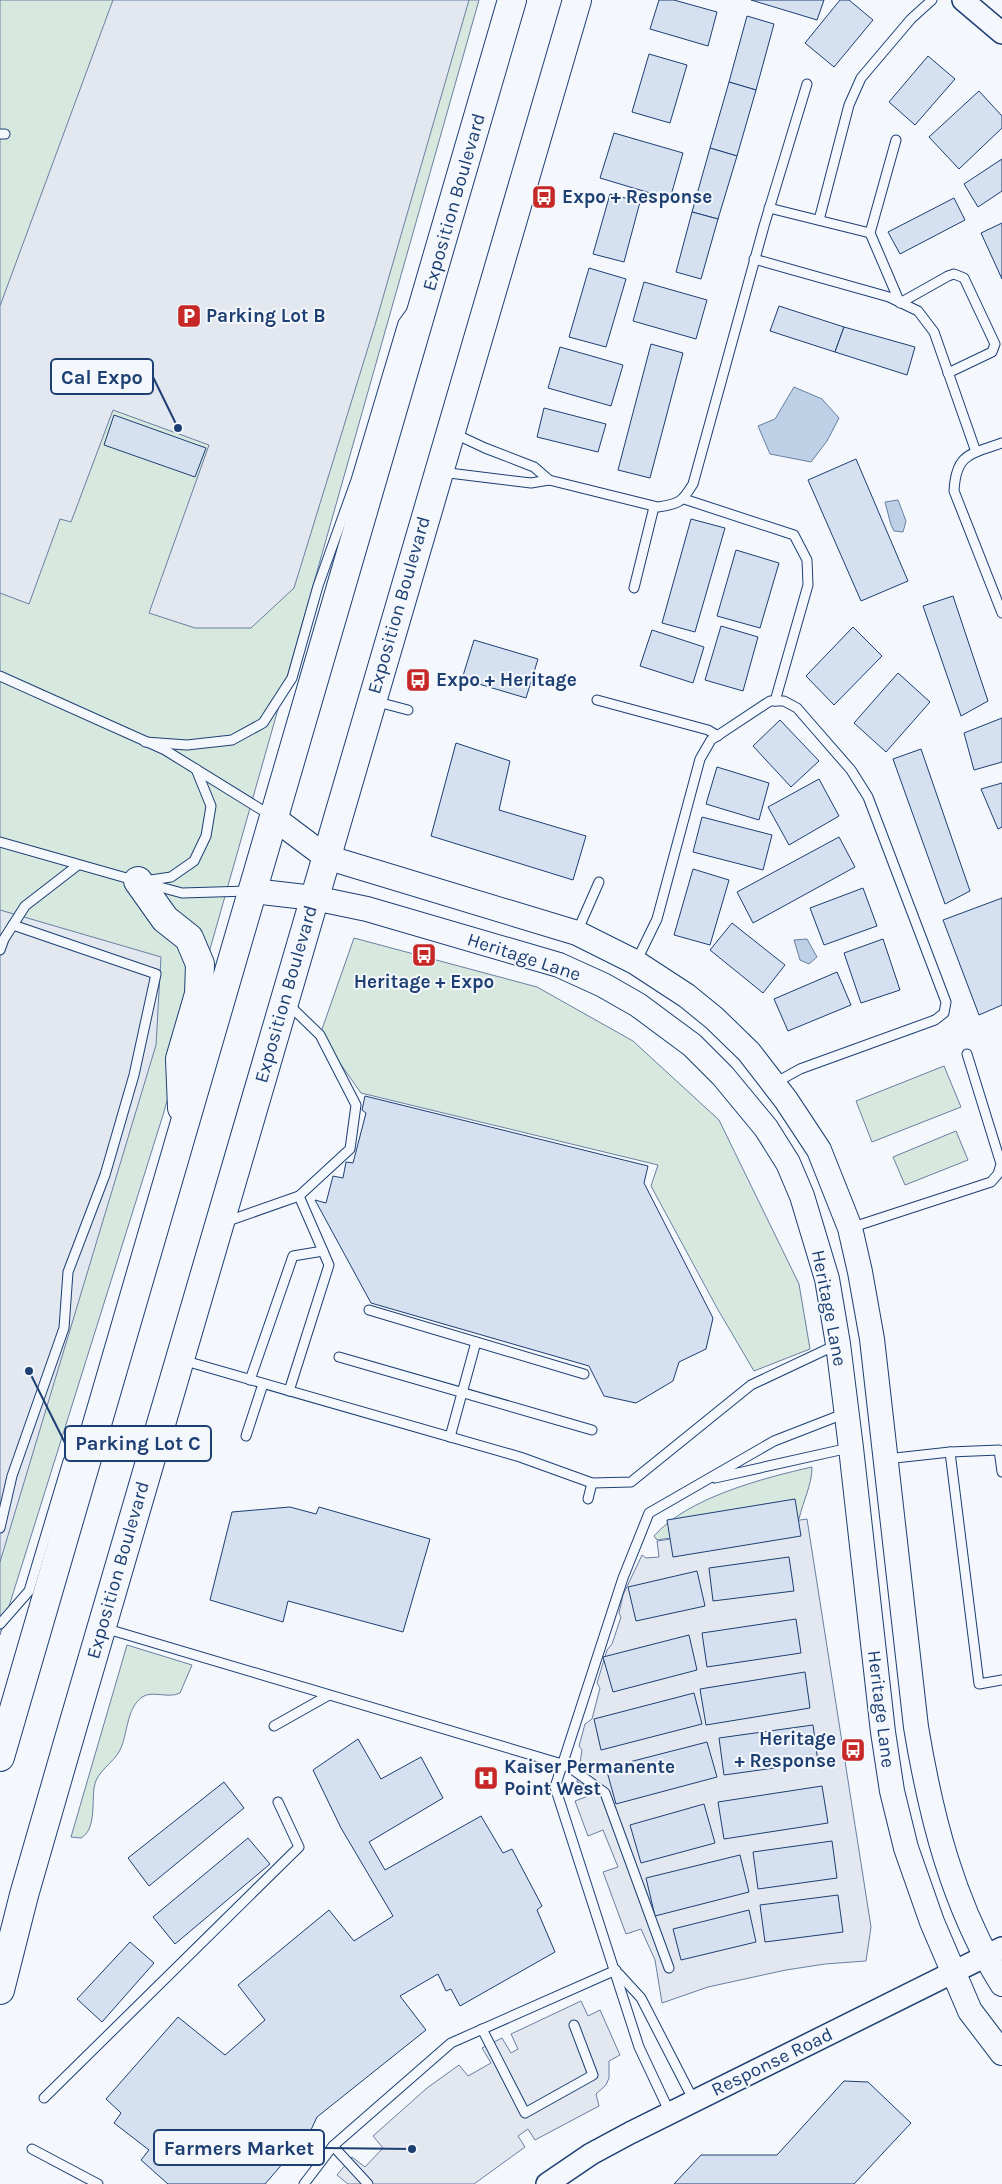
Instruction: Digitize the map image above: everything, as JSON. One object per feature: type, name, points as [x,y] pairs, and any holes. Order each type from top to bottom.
[{"type":"main road","name":"Exposition Boulevard","points":[[0,1757],[512,0]]},
{"type":"main road","name":"Exposition Boulevard","points":[[0,1990],[29,1877],[101,1628],[577,0]]},
{"type":"main road","name":"Heritage Lane","points":[[274,818],[326,857],[577,933],[635,962],[687,996],[714,1018],[749,1052],[774,1084],[819,1150],[850,1228],[872,1339],[915,1717],[926,1784],[939,1838],[964,1913],[994,1952],[1002,1984]]},
{"type":"main road","points":[[138,882],[165,919],[189,938],[200,964],[199,994],[180,1059],[183,1130]]},
{"type":"main road","name":"Heritage Lane","points":[[253,891],[314,898],[368,909],[559,965],[603,985],[638,1005],[692,1045],[723,1076],[757,1116],[788,1163],[802,1196],[827,1279],[838,1344],[883,1732],[892,1791],[906,1848],[932,1922],[970,2011],[1002,2054]]},
{"type":"street","points":[[963,0],[1002,33]]},
{"type":"street","name":"Response Road","points":[[557,2181],[607,2146],[994,1952]]},
{"type":"lane","points":[[818,220],[849,105],[861,78],[911,19],[932,0]]},
{"type":"lane","points":[[438,472],[531,483],[549,480],[654,507],[675,504],[684,499],[693,484],[754,259],[807,84]]},
{"type":"lane","points":[[896,140],[870,232],[900,303]]},
{"type":"lane","points":[[769,208],[870,232]]},
{"type":"lane","points":[[754,259],[889,297],[918,311],[934,332],[976,452]]},
{"type":"lane","points":[[900,303],[948,276],[954,274],[964,278],[995,344],[992,352],[948,374]]},
{"type":"lane","points":[[145,742],[187,745],[232,740],[263,723],[292,678],[318,586],[356,480],[403,323],[428,290]]},
{"type":"lane","points":[[450,432],[534,467],[549,480]]},
{"type":"lane","points":[[1001,445],[976,452],[960,461],[955,473],[954,491],[1002,613]]},
{"type":"lane","points":[[684,499],[794,536],[807,560],[808,585],[775,701]]},
{"type":"lane","points":[[634,588],[654,507]]},
{"type":"lane","points":[[0,676],[165,750],[274,818]]},
{"type":"lane","points":[[372,700],[408,710]]},
{"type":"lane","points":[[597,700],[708,730],[718,736]]},
{"type":"lane","points":[[635,962],[657,918],[700,759],[711,740],[770,700],[784,701],[798,708],[851,770],[868,797],[946,1002],[944,1013],[935,1020],[800,1068],[774,1084]]},
{"type":"lane","points":[[138,882],[171,877],[194,861],[206,836],[211,806],[196,769]]},
{"type":"lane","points":[[0,842],[182,893],[253,891]]},
{"type":"lane","points":[[0,950],[4,939],[26,906],[78,864]]},
{"type":"lane","points":[[577,933],[599,882]]},
{"type":"lane","points":[[0,1528],[12,1476],[64,1328],[68,1272],[105,1175],[134,1075],[156,974],[13,925]]},
{"type":"lane","points":[[219,1224],[299,1196],[350,1149],[356,1105],[320,1035],[284,999]]},
{"type":"lane","points":[[850,1228],[991,1182],[998,1174],[1001,1164],[967,1054]]},
{"type":"lane","points":[[289,1391],[329,1265],[299,1196]]},
{"type":"lane","points":[[250,1380],[293,1256],[323,1251]]},
{"type":"lane","points":[[369,1310],[584,1374]]},
{"type":"lane","points":[[450,1437],[476,1342]]},
{"type":"lane","points":[[180,1360],[450,1437],[520,1458],[592,1483],[631,1482],[751,1385],[838,1344]]},
{"type":"lane","points":[[339,1356],[592,1430]]},
{"type":"lane","points":[[246,1436],[263,1384]]},
{"type":"lane","points":[[670,2113],[640,2047],[555,1788],[622,1578],[649,1513],[774,1441],[846,1413]]},
{"type":"lane","points":[[0,1624],[29,1591],[68,1460],[93,1436]]},
{"type":"lane","points":[[705,1480],[851,1448]]},
{"type":"lane","points":[[885,1459],[950,1452],[999,1450],[1002,1472]]},
{"type":"lane","points":[[950,1452],[979,1684],[1002,1680]]},
{"type":"lane","points":[[588,1499],[592,1483]]},
{"type":"lane","points":[[101,1628],[562,1764],[572,1769],[605,1793],[669,1968]]},
{"type":"lane","points":[[274,1726],[329,1695]]},
{"type":"lane","points":[[44,2098],[300,1847],[278,1802]]},
{"type":"lane","points":[[304,2184],[333,2146],[451,2043],[616,1970]]},
{"type":"lane","points":[[616,1970],[641,1998],[694,2101]]},
{"type":"lane","points":[[482,2029],[525,2113],[593,2075],[574,2024]]},
{"type":"lane","points":[[333,2146],[368,2184]]},
{"type":"lane","points":[[32,2149],[98,2184]]},
{"type":"shaded area","points":[[0,0],[479,0],[163,1115],[0,1635]]},
{"type":"shaded area","name":"Parking Lot B","points":[[113,0],[469,0],[375,325],[294,588],[251,628],[195,628],[149,613],[209,445],[113,410],[71,522],[60,519],[29,604],[0,593],[0,306]]},
{"type":"shaded area","points":[[0,910],[161,957],[156,1045],[0,1562]]},
{"type":"shaded area","points":[[354,938],[537,987],[633,1041],[719,1120],[799,1284],[810,1349],[754,1371],[717,1308],[651,1186],[658,1165],[361,1093],[320,1035]]},
{"type":"shaded area","points":[[944,1066],[961,1107],[872,1142],[856,1101]]},
{"type":"shaded area","points":[[956,1131],[968,1160],[905,1185],[893,1157]]},
{"type":"shaded area","points":[[812,1467],[809,1487],[799,1519],[657,1540],[654,1536],[668,1523],[706,1500],[771,1477]]},
{"type":"shaded area","points":[[807,1519],[871,1927],[866,1961],[825,1964],[786,1970],[708,1987],[662,2003],[655,1960],[641,1929],[626,1934],[603,1872],[618,1867],[603,1830],[588,1836],[575,1801],[588,1796],[585,1785],[577,1782],[582,1750],[579,1746],[585,1724],[592,1719],[600,1688],[597,1683],[607,1650],[612,1644],[621,1617],[619,1613],[623,1595],[642,1555],[646,1558],[659,1557],[657,1541]]},
{"type":"shaded area","points":[[127,1645],[192,1665],[180,1693],[175,1695],[146,1695],[137,1702],[130,1715],[120,1750],[95,1782],[89,1829],[81,1838],[71,1837]]},
{"type":"shaded area","points":[[581,2001],[588,2016],[600,2010],[620,2055],[609,2061],[609,2078],[606,2085],[596,2094],[599,2106],[535,2140],[528,2129],[518,2136],[525,2147],[474,2184],[348,2184],[337,2175],[352,2157],[365,2167],[383,2148],[373,2136],[427,2088],[459,2065],[468,2076],[491,2063],[482,2048],[502,2038],[511,2053],[518,2049],[511,2034]]},
{"type":"water","points":[[794,387],[822,399],[839,418],[827,441],[811,462],[770,454],[758,426],[775,419]]},
{"type":"water","points":[[898,500],[906,521],[903,532],[894,531],[885,502]]},
{"type":"water","points":[[807,939],[817,957],[809,964],[800,960],[794,940]]},
{"type":"building","points":[[659,0],[674,0],[717,12],[708,46],[650,29]]},
{"type":"building","points":[[751,0],[824,0],[817,20]]},
{"type":"building","points":[[840,0],[849,0],[873,20],[834,67],[805,43]]},
{"type":"building","points":[[747,16],[774,24],[756,90],[729,82]]},
{"type":"building","points":[[649,54],[687,65],[670,123],[632,112]]},
{"type":"building","points":[[928,56],[955,79],[915,125],[889,102]]},
{"type":"building","points":[[729,82],[756,90],[737,156],[710,148]]},
{"type":"building","points":[[979,91],[1002,116],[1002,128],[959,169],[929,137]]},
{"type":"building","points":[[614,133],[683,153],[670,199],[600,178]]},
{"type":"building","points":[[710,148],[737,156],[718,219],[692,212]]},
{"type":"building","points":[[1002,159],[1002,191],[978,207],[964,184]]},
{"type":"building","points":[[610,194],[640,202],[624,262],[593,254]]},
{"type":"building","points":[[954,198],[965,220],[900,254],[888,232]]},
{"type":"building","points":[[692,212],[718,219],[701,279],[676,272]]},
{"type":"building","points":[[1002,223],[1002,279],[981,233]]},
{"type":"building","points":[[589,268],[626,279],[606,347],[569,337]]},
{"type":"building","points":[[644,282],[707,300],[696,339],[633,321]]},
{"type":"building","points":[[779,306],[844,327],[835,352],[770,331]]},
{"type":"building","points":[[844,327],[915,347],[907,375],[835,352]]},
{"type":"building","points":[[651,344],[683,353],[650,478],[618,470]]},
{"type":"building","points":[[560,347],[623,365],[611,406],[548,388]]},
{"type":"building","points":[[544,408],[606,424],[598,452],[537,437]]},
{"type":"building","points":[[114,415],[206,448],[195,477],[104,445]]},
{"type":"building","points":[[856,459],[908,581],[861,601],[808,480]]},
{"type":"building","points":[[691,519],[725,528],[695,632],[662,623]]},
{"type":"building","points":[[736,550],[779,563],[760,628],[717,616]]},
{"type":"building","points":[[953,596],[988,701],[961,716],[923,606]]},
{"type":"building","points":[[721,626],[758,637],[743,691],[705,680]]},
{"type":"building","points":[[853,627],[882,656],[834,705],[806,676]]},
{"type":"building","points":[[652,630],[704,647],[693,683],[640,666]]},
{"type":"building","points":[[474,640],[538,659],[526,698],[462,679]]},
{"type":"building","points":[[898,673],[930,702],[886,752],[854,723]]},
{"type":"building","points":[[1002,718],[1002,762],[974,770],[964,733]]},
{"type":"building","points":[[780,720],[819,761],[791,787],[753,746]]},
{"type":"building","points":[[456,743],[510,761],[499,810],[586,836],[573,880],[431,836]]},
{"type":"building","points":[[921,749],[970,891],[945,904],[893,759]]},
{"type":"building","points":[[717,767],[769,783],[759,820],[706,804]]},
{"type":"building","points":[[819,779],[839,816],[789,845],[768,807]]},
{"type":"building","points":[[1002,783],[1002,827],[998,829],[981,789]]},
{"type":"building","points":[[702,817],[772,835],[763,870],[693,852]]},
{"type":"building","points":[[839,837],[855,867],[753,923],[737,892]]},
{"type":"building","points":[[693,869],[729,880],[710,945],[674,935]]},
{"type":"building","points":[[863,888],[877,926],[824,945],[810,908]]},
{"type":"building","points":[[1002,898],[1002,1005],[979,1015],[943,920]]},
{"type":"building","points":[[732,923],[785,965],[763,993],[710,950]]},
{"type":"building","points":[[883,939],[900,990],[861,1003],[844,953]]},
{"type":"building","points":[[837,972],[851,1005],[788,1031],[774,999]]},
{"type":"building","points":[[365,1096],[648,1166],[644,1183],[713,1318],[706,1349],[679,1362],[673,1381],[636,1403],[604,1396],[589,1366],[371,1303],[315,1200],[326,1203],[333,1176],[343,1178],[346,1162],[353,1163],[366,1113],[362,1110]]},
{"type":"building","points":[[795,1499],[801,1536],[673,1557],[667,1520]]},
{"type":"building","points":[[290,1507],[316,1514],[319,1507],[430,1539],[403,1632],[288,1601],[283,1622],[210,1600],[232,1512]]},
{"type":"building","points":[[789,1557],[794,1591],[713,1601],[709,1568]]},
{"type":"building","points":[[697,1571],[705,1606],[636,1621],[628,1587]]},
{"type":"building","points":[[796,1619],[801,1653],[707,1667],[702,1633]]},
{"type":"building","points":[[689,1635],[697,1670],[613,1692],[603,1657]]},
{"type":"building","points":[[805,1672],[810,1708],[706,1725],[700,1689]]},
{"type":"building","points":[[694,1693],[702,1724],[601,1750],[594,1719]]},
{"type":"building","points":[[813,1725],[818,1762],[724,1775],[719,1738]]},
{"type":"building","points":[[358,1739],[381,1779],[421,1757],[443,1798],[369,1842],[385,1870],[481,1816],[503,1853],[512,1849],[542,1906],[537,1910],[555,1952],[460,2006],[451,1989],[446,1991],[438,1974],[400,1996],[426,2030],[317,2117],[310,2132],[265,2184],[168,2184],[141,2160],[149,2150],[114,2123],[121,2113],[106,2099],[178,2017],[225,2055],[265,2020],[238,1985],[329,1910],[354,1941],[393,1916],[341,1828],[313,1770]]},
{"type":"building","points":[[707,1742],[717,1777],[616,1804],[606,1768]]},
{"type":"building","points":[[224,1782],[244,1808],[149,1886],[128,1858]]},
{"type":"building","points":[[822,1786],[828,1823],[724,1839],[718,1802]]},
{"type":"building","points":[[704,1804],[715,1843],[641,1863],[630,1825]]},
{"type":"building","points":[[248,1838],[270,1864],[175,1944],[153,1917]]},
{"type":"building","points":[[832,1841],[837,1878],[758,1889],[753,1852]]},
{"type":"building","points":[[740,1855],[749,1892],[655,1916],[646,1878]]},
{"type":"building","points":[[838,1895],[843,1932],[765,1942],[760,1905]]},
{"type":"building","points":[[749,1910],[756,1942],[681,1960],[673,1929]]},
{"type":"building","points":[[130,1942],[154,1963],[102,2022],[77,1999]]},
{"type":"building","points":[[844,2081],[868,2082],[911,2123],[854,2184],[674,2184],[701,2155],[777,2155]]},
{"type":"place","name":"Expo + Response","points":[[544,197]]},
{"type":"place","name":"Parking Lot B","points":[[189,316]]},
{"type":"place","name":"Cal Expo","points":[[178,428]]},
{"type":"place","name":"Expo + Heritage","points":[[418,680]]},
{"type":"place","name":"Heritage + Expo","points":[[424,955]]},
{"type":"place","name":"Parking Lot C","points":[[29,1371]]},
{"type":"place","name":"Heritage + Response","points":[[853,1750]]},
{"type":"place","name":"Kaiser Permanente Point West","points":[[486,1778]]},
{"type":"place","name":"Farmers Market","points":[[412,2149]]}]
